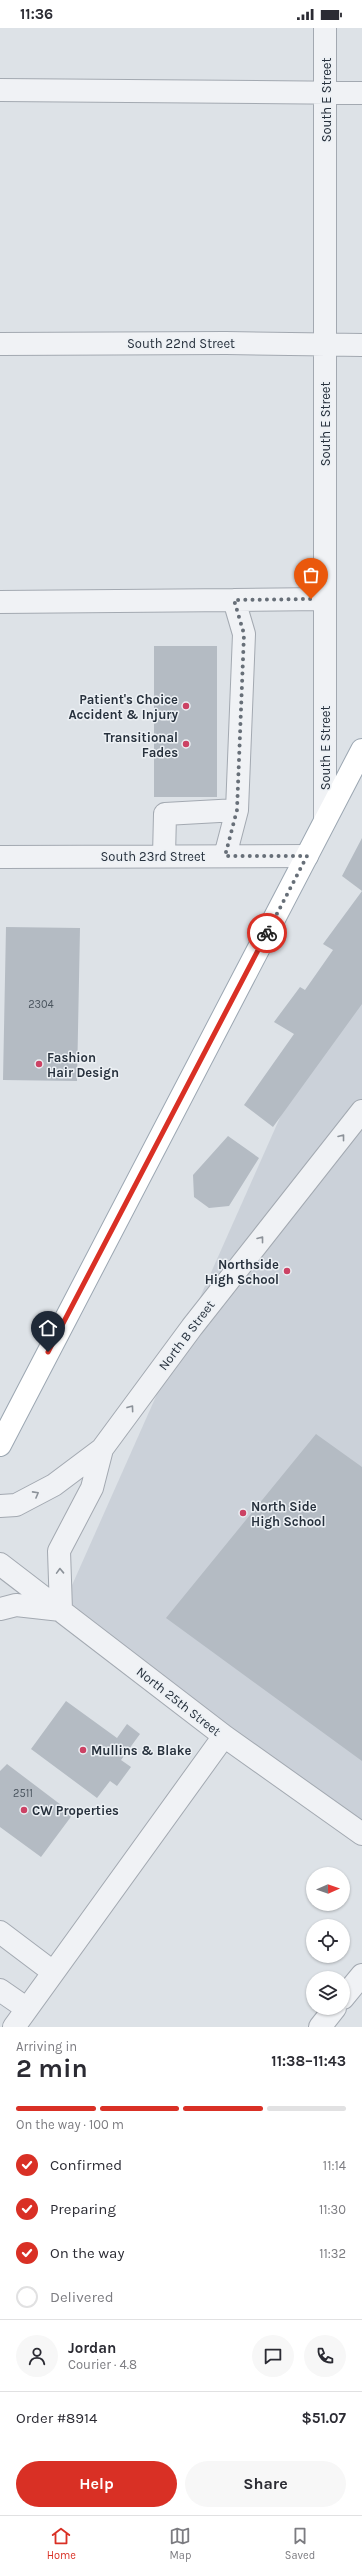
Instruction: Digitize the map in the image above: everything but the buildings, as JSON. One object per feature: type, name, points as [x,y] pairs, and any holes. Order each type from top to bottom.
[{"type":"main road","points":[[0,1445],[6,1424],[362,750]]},
{"type":"street","name":"South E Street","points":[[325,28],[326,93],[324,345],[326,820]]},
{"type":"street","points":[[0,90],[362,93]]},
{"type":"street","name":"South 22nd Street","points":[[0,344],[226,343],[362,345]]},
{"type":"street","points":[[0,602],[325,599]]},
{"type":"street","points":[[225,856],[237,810],[244,634],[234,600]]},
{"type":"street","points":[[164,856],[165,814],[237,810]]},
{"type":"street","name":"South 23rd Street","points":[[0,857],[307,856]]},
{"type":"street","name":"North B Street","points":[[0,1506],[16,1505],[54,1485],[102,1449],[192,1327],[362,1111]]},
{"type":"street","points":[[0,1609],[16,1605],[61,1610],[59,1551],[92,1488],[102,1449]]},
{"type":"street","name":"North 25th Street","points":[[0,1564],[224,1736],[362,1834]]},
{"type":"street","points":[[14,2027],[26,2008],[224,1736]]},
{"type":"street","points":[[0,1932],[53,1972]]},
{"type":"street","points":[[350,1990],[362,1975]]},
{"type":"street","points":[[0,1990],[26,2008]]},
{"type":"street","points":[[320,2027],[329,2015]]},
{"type":"shaded area","name":"North Side High School","points":[[362,933],[362,1837],[61,1610]]},
{"type":"way so far","points":[[267,933],[307,856],[225,856],[237,810],[244,634],[234,600],[311,599]]},
{"type":"place","name":"Patient's Choice Accident & Injury","points":[[186,706]]},
{"type":"place","name":"Transitional Fades","points":[[186,744]]},
{"type":"place","name":"Fashion Hair Design","points":[[39,1064]]},
{"type":"place","name":"Northside High School","points":[[287,1271]]},
{"type":"place","name":"North Side High School","points":[[243,1513]]},
{"type":"place","name":"Mullins & Blake","points":[[83,1750]]},
{"type":"place","name":"CW Properties","points":[[24,1810]]},
{"type":"route","points":[[48,1352],[267,933]]}]
